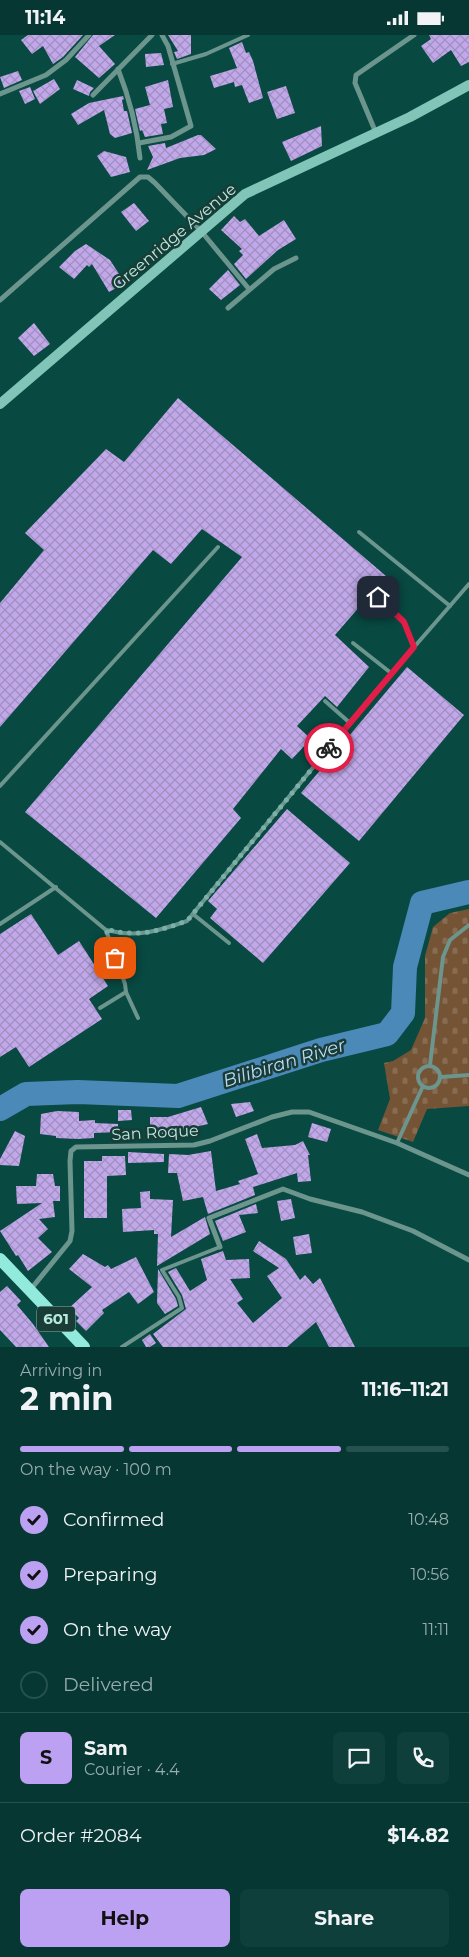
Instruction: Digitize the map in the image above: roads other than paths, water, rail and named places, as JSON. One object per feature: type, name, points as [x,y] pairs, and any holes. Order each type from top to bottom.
[{"type":"main road","name":"601","points":[[0,1259],[84,1347]]},
{"type":"street","points":[[0,93],[46,75],[66,61],[89,35]]},
{"type":"street","points":[[93,95],[152,35]]},
{"type":"street","points":[[139,143],[170,137],[191,126],[168,46],[162,35]]},
{"type":"street","points":[[376,133],[355,83],[356,75],[414,35]]},
{"type":"street","points":[[118,69],[126,88],[139,143],[140,158]]},
{"type":"street","name":"Greenridge Avenue","points":[[0,404],[245,194],[376,133],[469,85]]},
{"type":"street","points":[[0,300],[140,177],[148,177],[155,183],[201,231],[249,289]]},
{"type":"street","points":[[228,307],[274,269],[296,258]]},
{"type":"street","name":"San Roque","points":[[29,1291],[70,1241],[72,1231],[70,1161],[71,1151],[76,1147],[194,1145],[210,1141],[272,1117],[292,1112],[309,1112],[398,1143],[469,1175]]},
{"type":"street","points":[[220,1247],[209,1218],[284,1189],[310,1199],[362,1212],[412,1231],[469,1259]]},
{"type":"lane","points":[[172,64],[206,54],[248,35]]},
{"type":"lane","points":[[359,532],[450,606]]},
{"type":"lane","points":[[0,787],[218,547]]},
{"type":"lane","points":[[0,843],[106,929],[122,934],[154,932],[187,921],[391,673],[469,584]]},
{"type":"lane","points":[[378,597],[404,622],[414,647]]},
{"type":"lane","points":[[353,643],[391,673]]},
{"type":"lane","points":[[325,701],[350,723]]},
{"type":"lane","points":[[0,923],[56,887]]},
{"type":"lane","points":[[193,914],[230,943]]},
{"type":"lane","points":[[430,1065],[443,957],[450,940],[469,925]]},
{"type":"lane","points":[[106,929],[126,992],[138,1018]]},
{"type":"lane","points":[[100,1008],[126,992]]},
{"type":"lane","points":[[430,1065],[440,1071],[441,1077],[438,1084],[431,1088],[420,1083],[418,1073],[421,1069],[430,1065]]},
{"type":"lane","points":[[441,1077],[469,1075]]},
{"type":"lane","points":[[398,1143],[423,1086]]},
{"type":"lane","points":[[122,1347],[182,1308],[179,1297],[162,1270],[220,1247]]},
{"type":"waterway","name":"Bilibiran River","points":[[0,1109],[26,1094],[78,1092],[178,1096],[321,1050],[387,1034],[403,1013],[405,967],[422,903],[469,892]]}]
